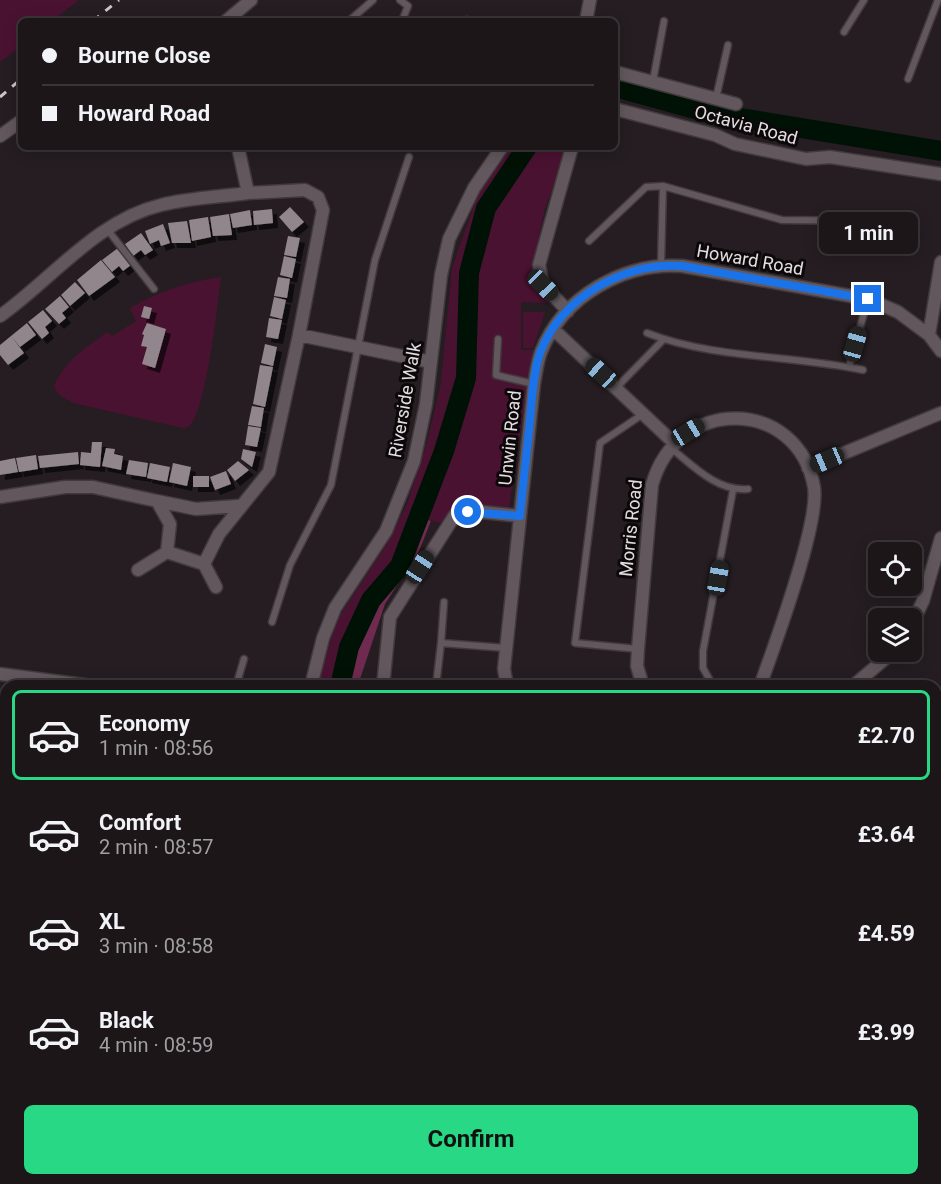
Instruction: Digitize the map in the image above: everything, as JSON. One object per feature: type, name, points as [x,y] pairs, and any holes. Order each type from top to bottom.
[{"type":"street","points":[[230,18],[251,0]]},
{"type":"street","points":[[587,18],[590,0]]},
{"type":"street","points":[[618,73],[736,104]]},
{"type":"street","name":"Octavia Road","points":[[618,110],[715,135],[735,144],[806,159],[830,157],[941,174]]},
{"type":"street","points":[[0,136],[18,123]]},
{"type":"street","points":[[239,150],[248,193]]},
{"type":"street","name":"Riverside Walk","points":[[312,680],[323,638],[335,608],[386,531],[410,472],[426,404],[441,275],[450,239],[474,188],[500,150]]},
{"type":"street","points":[[568,311],[543,285],[539,265],[571,150]]},
{"type":"street","points":[[0,316],[107,229],[161,205],[248,193],[306,190],[318,197],[323,210],[269,472],[238,506],[219,534],[204,564]]},
{"type":"street","points":[[928,335],[941,262]]},
{"type":"street","name":"Howard Road","points":[[568,311],[587,293],[616,276],[660,264],[682,266],[868,299],[898,312],[928,335],[941,351]]},
{"type":"street","name":"Unwin Road","points":[[506,680],[504,669],[534,384],[540,353],[553,330],[568,311]]},
{"type":"street","points":[[553,330],[617,387],[673,445]]},
{"type":"street","points":[[299,335],[430,362]]},
{"type":"street","points":[[808,468],[941,412]]},
{"type":"street","name":"Morris Road","points":[[641,680],[637,666],[652,485],[662,458],[673,445],[700,424],[738,417],[773,429],[791,443],[808,468],[815,500],[811,521],[762,680]]},
{"type":"street","points":[[0,497],[65,487],[93,487],[196,509],[238,506]]},
{"type":"street","points":[[157,501],[170,524],[167,552]]},
{"type":"street","points":[[384,680],[390,617],[454,515],[473,511],[520,516]]},
{"type":"street","points":[[920,608],[941,538]]},
{"type":"street","points":[[138,570],[167,552],[204,564],[216,587]]},
{"type":"street","points":[[860,680],[881,662]]},
{"type":"street","points":[[0,674],[46,680]]},
{"type":"lane","points":[[352,18],[373,0]]},
{"type":"lane","points":[[400,0],[408,6],[403,18]]},
{"type":"lane","points":[[844,32],[864,0]]},
{"type":"lane","points":[[908,78],[938,0]]},
{"type":"lane","points":[[653,81],[664,21]]},
{"type":"lane","points":[[716,98],[728,45]]},
{"type":"lane","points":[[272,622],[290,565],[332,485],[375,261],[409,157]]},
{"type":"lane","points":[[660,264],[663,186]]},
{"type":"lane","points":[[589,241],[646,187],[663,186],[782,220],[880,221]]},
{"type":"lane","points":[[107,229],[154,289]]},
{"type":"lane","points":[[849,367],[868,299]]},
{"type":"lane","points":[[647,333],[663,340],[863,370]]},
{"type":"lane","points":[[498,339],[496,375],[534,384]]},
{"type":"lane","points":[[617,387],[663,340]]},
{"type":"lane","points":[[638,649],[575,643],[600,443],[642,414]]},
{"type":"lane","points":[[673,445],[697,470],[733,490],[748,489]]},
{"type":"lane","points":[[710,680],[703,668],[703,651],[733,490]]},
{"type":"lane","points":[[437,680],[444,602]]},
{"type":"lane","points":[[441,643],[506,648]]},
{"type":"lane","points":[[238,680],[244,659]]},
{"type":"shaded area","points":[[0,0],[79,0],[56,18],[18,18],[18,48],[0,62]]},
{"type":"shaded area","points":[[506,150],[521,150],[482,206],[464,275],[463,359],[456,391],[422,495],[402,546],[370,593],[345,641],[336,680],[319,680],[337,620],[387,544],[407,504],[427,442],[441,383],[452,268],[480,188]]},
{"type":"shaded area","points":[[531,150],[567,150],[545,208],[530,279],[551,303],[521,302],[521,350],[533,350],[509,507],[507,511],[451,512],[441,523],[425,519],[466,403],[471,378],[473,279],[490,211]]},
{"type":"shaded area","points":[[221,277],[206,378],[196,415],[190,426],[183,428],[73,403],[59,395],[54,387],[63,370],[76,356],[107,332],[112,336],[136,321],[130,308],[174,288]]},
{"type":"shaded area","points":[[523,312],[545,312],[533,348],[523,348]]},
{"type":"shaded area","points":[[425,519],[431,521],[419,551],[385,604],[360,680],[347,680],[357,646],[372,608],[405,566]]},
{"type":"building","points":[[290,207],[304,222],[292,232],[279,217]]},
{"type":"building","points":[[272,209],[273,223],[254,225],[253,211]]},
{"type":"building","points":[[250,210],[252,225],[233,228],[230,214]]},
{"type":"building","points":[[229,214],[232,235],[213,236],[210,217]]},
{"type":"building","points":[[208,217],[211,237],[192,241],[189,220]]},
{"type":"building","points":[[187,221],[191,243],[172,243],[168,223]]},
{"type":"building","points":[[163,224],[170,243],[161,246],[159,240],[150,244],[145,231]]},
{"type":"building","points":[[141,233],[153,250],[145,255],[141,250],[133,256],[125,244]]},
{"type":"building","points":[[288,236],[300,238],[296,257],[284,255]]},
{"type":"building","points":[[118,248],[131,265],[123,271],[119,266],[112,272],[102,260]]},
{"type":"building","points":[[284,256],[296,259],[292,278],[280,275]]},
{"type":"building","points":[[101,260],[115,277],[89,296],[77,280]]},
{"type":"building","points":[[278,277],[290,279],[287,298],[274,296]]},
{"type":"building","points":[[75,282],[85,293],[70,306],[61,295]]},
{"type":"building","points":[[60,296],[69,307],[62,313],[66,318],[59,324],[45,309]]},
{"type":"building","points":[[274,297],[286,300],[282,319],[270,316]]},
{"type":"building","points":[[144,306],[152,308],[149,319],[141,317]]},
{"type":"building","points":[[43,310],[52,321],[45,327],[49,333],[42,339],[28,322]]},
{"type":"building","points":[[269,318],[282,320],[278,339],[266,337]]},
{"type":"building","points":[[27,323],[36,335],[20,347],[11,336]]},
{"type":"building","points":[[147,323],[166,329],[155,368],[142,364],[147,347],[141,346],[144,335],[142,334]]},
{"type":"building","points":[[11,336],[24,353],[8,365],[0,355],[0,345]]},
{"type":"building","points":[[265,344],[277,347],[273,366],[261,363]]},
{"type":"building","points":[[260,365],[273,367],[265,407],[253,404]]},
{"type":"building","points":[[252,406],[264,408],[261,427],[248,425]]},
{"type":"building","points":[[248,426],[261,428],[257,447],[245,445]]},
{"type":"building","points":[[92,442],[102,442],[100,467],[80,465],[81,452],[91,453]]},
{"type":"building","points":[[106,448],[115,449],[114,454],[123,456],[121,470],[102,466]]},
{"type":"building","points":[[243,449],[256,452],[252,467],[241,459]]},
{"type":"building","points":[[78,452],[79,464],[40,468],[38,456]]},
{"type":"building","points":[[36,455],[38,469],[19,472],[16,458]]},
{"type":"building","points":[[15,458],[18,472],[0,475],[0,461]]},
{"type":"building","points":[[129,460],[148,463],[146,477],[126,474]]},
{"type":"building","points":[[238,461],[249,470],[235,481],[227,470]]},
{"type":"building","points":[[150,463],[170,467],[167,482],[147,478]]},
{"type":"building","points":[[173,463],[191,467],[187,486],[169,482]]},
{"type":"building","points":[[226,471],[231,484],[215,490],[210,477]]},
{"type":"building","points":[[193,476],[209,476],[209,487],[193,487]]},
{"type":"waterway","points":[[618,88],[710,113],[941,151]]},
{"type":"waterway","points":[[341,680],[349,647],[371,600],[400,566],[444,451],[466,378],[469,273],[486,208],[525,150]]},
{"type":"railway","points":[[97,18],[119,0]]},
{"type":"railway","points":[[0,97],[18,82]]},
{"type":"route","points":[[468,512],[520,516],[534,384],[540,353],[553,330],[568,311],[587,293],[616,276],[660,264],[682,266],[868,299]]}]
